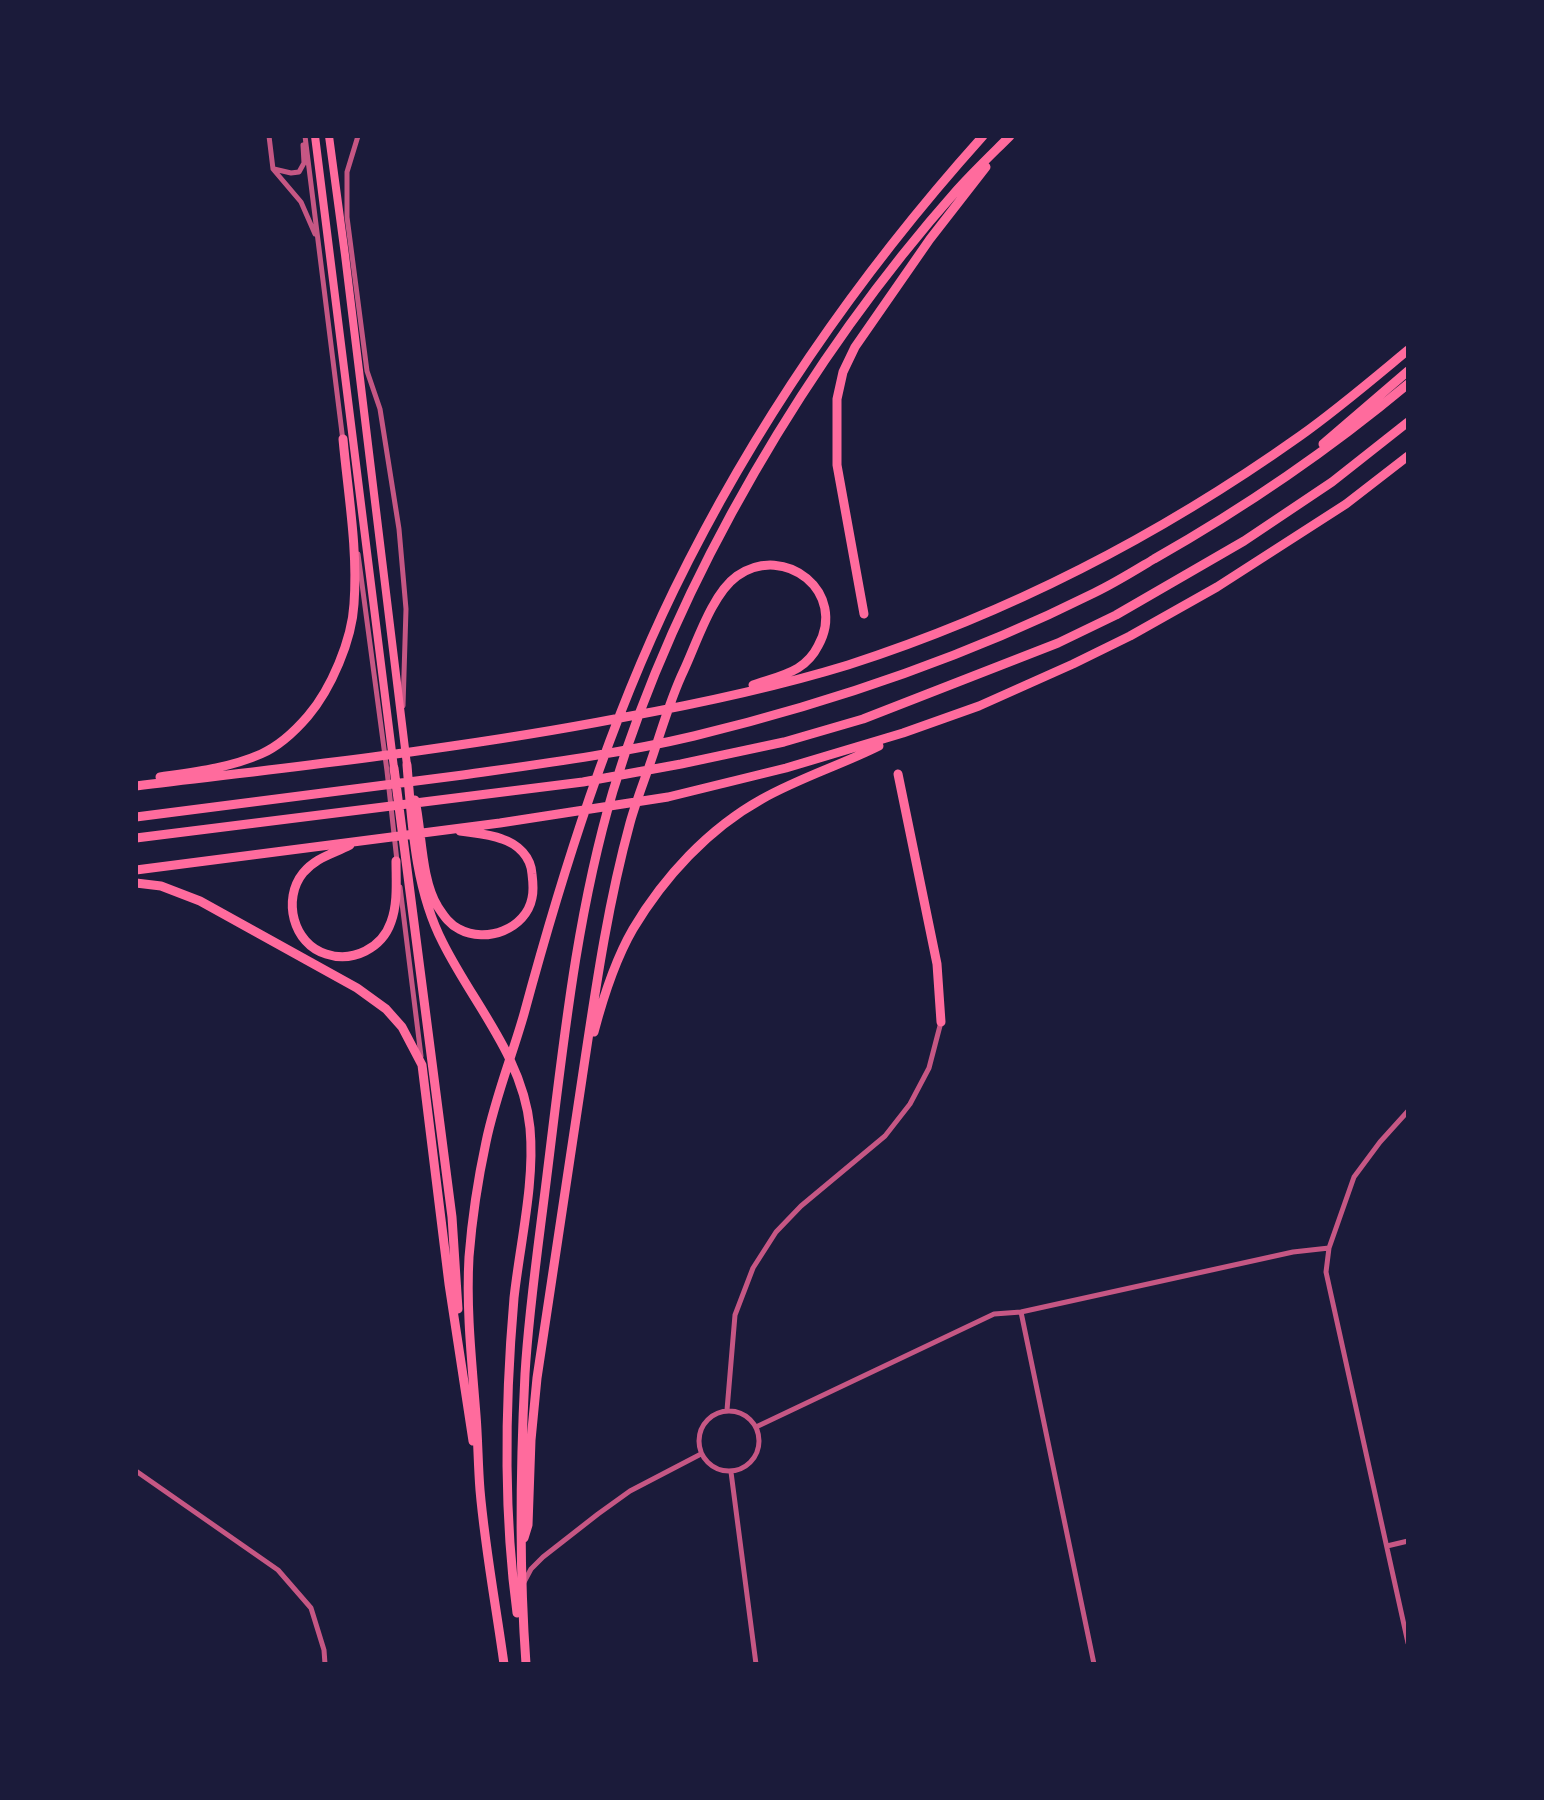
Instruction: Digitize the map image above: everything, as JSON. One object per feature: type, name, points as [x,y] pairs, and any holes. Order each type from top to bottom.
[{"type":"highway","points":[[481,1491],[468,1309],[469,1255],[486,1139],[578,835],[621,713],[674,591],[736,472],[776,406],[846,303],[915,214],[983,136]]},
{"type":"highway","points":[[864,614],[837,465],[837,399],[843,372],[855,347],[930,239],[1010,136]]},
{"type":"highway","points":[[525,1664],[520,1553],[525,1371],[539,1233],[570,996],[597,854],[613,792],[667,647],[712,552],[795,406],[880,285],[958,188],[1010,136]]},
{"type":"highway","points":[[136,784],[441,748],[576,727],[706,702],[848,665],[948,629],[1055,582],[1139,539],[1301,435],[1408,350]]},
{"type":"highway","points":[[1271,487],[1408,371]]},
{"type":"highway","points":[[136,817],[568,760],[690,737],[778,715],[851,692],[1036,621],[1096,592],[1201,532],[1271,487],[1360,424],[1408,384]]},
{"type":"highway","points":[[136,838],[562,784],[681,764],[784,742],[863,719],[971,679],[1116,615],[1244,541],[1332,482],[1408,422]]},
{"type":"highway","points":[[136,784],[238,763],[264,753],[303,722],[327,689],[345,645],[354,607],[354,552],[343,439]]},
{"type":"highway","points":[[136,870],[554,816],[668,797],[786,768],[903,733],[979,706],[1130,636],[1230,579],[1346,504],[1408,456]]},
{"type":"highway","points":[[520,1553],[528,1525],[537,1378],[597,974],[630,823],[677,685],[712,607],[736,576],[751,568],[768,565],[793,568],[811,582],[823,598],[827,616],[824,636],[814,654],[799,668],[706,702]]},
{"type":"highway","points":[[584,1070],[605,992],[631,931],[688,856],[721,827],[762,799],[903,733]]},
{"type":"highway","points":[[407,765],[419,818],[428,882],[439,909],[461,931],[483,935],[511,928],[527,912],[532,899],[532,866],[519,848],[503,839],[453,829]]},
{"type":"highway","points":[[407,765],[412,819],[427,907],[443,943],[513,1063],[526,1102],[530,1130],[529,1179],[507,1393],[512,1577],[525,1664]]},
{"type":"highway","points":[[394,768],[452,1217],[463,1380]]},
{"type":"highway","points":[[898,774],[937,964],[941,1022]]},
{"type":"highway","points":[[359,841],[325,855],[302,874],[296,885],[292,897],[294,919],[298,930],[317,950],[329,956],[349,956],[369,950],[382,940],[391,923],[396,901],[396,861]]},
{"type":"highway","points":[[136,883],[161,886],[200,901],[357,988],[386,1009],[402,1027],[422,1065],[449,1284],[504,1664]]},
{"type":"main road","points":[[315,136],[394,768]]},
{"type":"main road","points":[[329,136],[407,765]]},
{"type":"street","points":[[269,136],[273,169],[301,202],[319,243]]},
{"type":"street","points":[[273,169],[299,172],[304,163],[304,136]]},
{"type":"street","points":[[304,136],[422,1065]]},
{"type":"street","points":[[345,255],[347,172],[358,136]]},
{"type":"street","points":[[347,217],[367,371]]},
{"type":"street","points":[[355,333],[380,409],[399,529],[406,609],[403,727]]},
{"type":"street","points":[[727,1410],[735,1315],[753,1268],[784,1223],[885,1136],[910,1104],[929,1068],[941,1022]]},
{"type":"street","points":[[1408,1111],[1354,1177],[1329,1248],[1326,1272],[1408,1643]]},
{"type":"street","points":[[756,1427],[994,1314],[1021,1312],[1293,1252],[1329,1248]]},
{"type":"street","points":[[1021,1312],[1094,1664]]},
{"type":"street","points":[[727,1410],[739,1412],[749,1417],[756,1427],[758,1446],[754,1458],[744,1467],[731,1472],[716,1469],[701,1454],[700,1432],[705,1422],[716,1413],[727,1410]]},
{"type":"street","points":[[521,1587],[531,1569],[543,1557],[598,1514],[630,1491],[701,1454]]},
{"type":"street","points":[[136,1471],[278,1570],[311,1608],[324,1650],[325,1664]]},
{"type":"street","points":[[731,1472],[756,1664]]},
{"type":"street","points":[[1387,1546],[1408,1541]]}]
